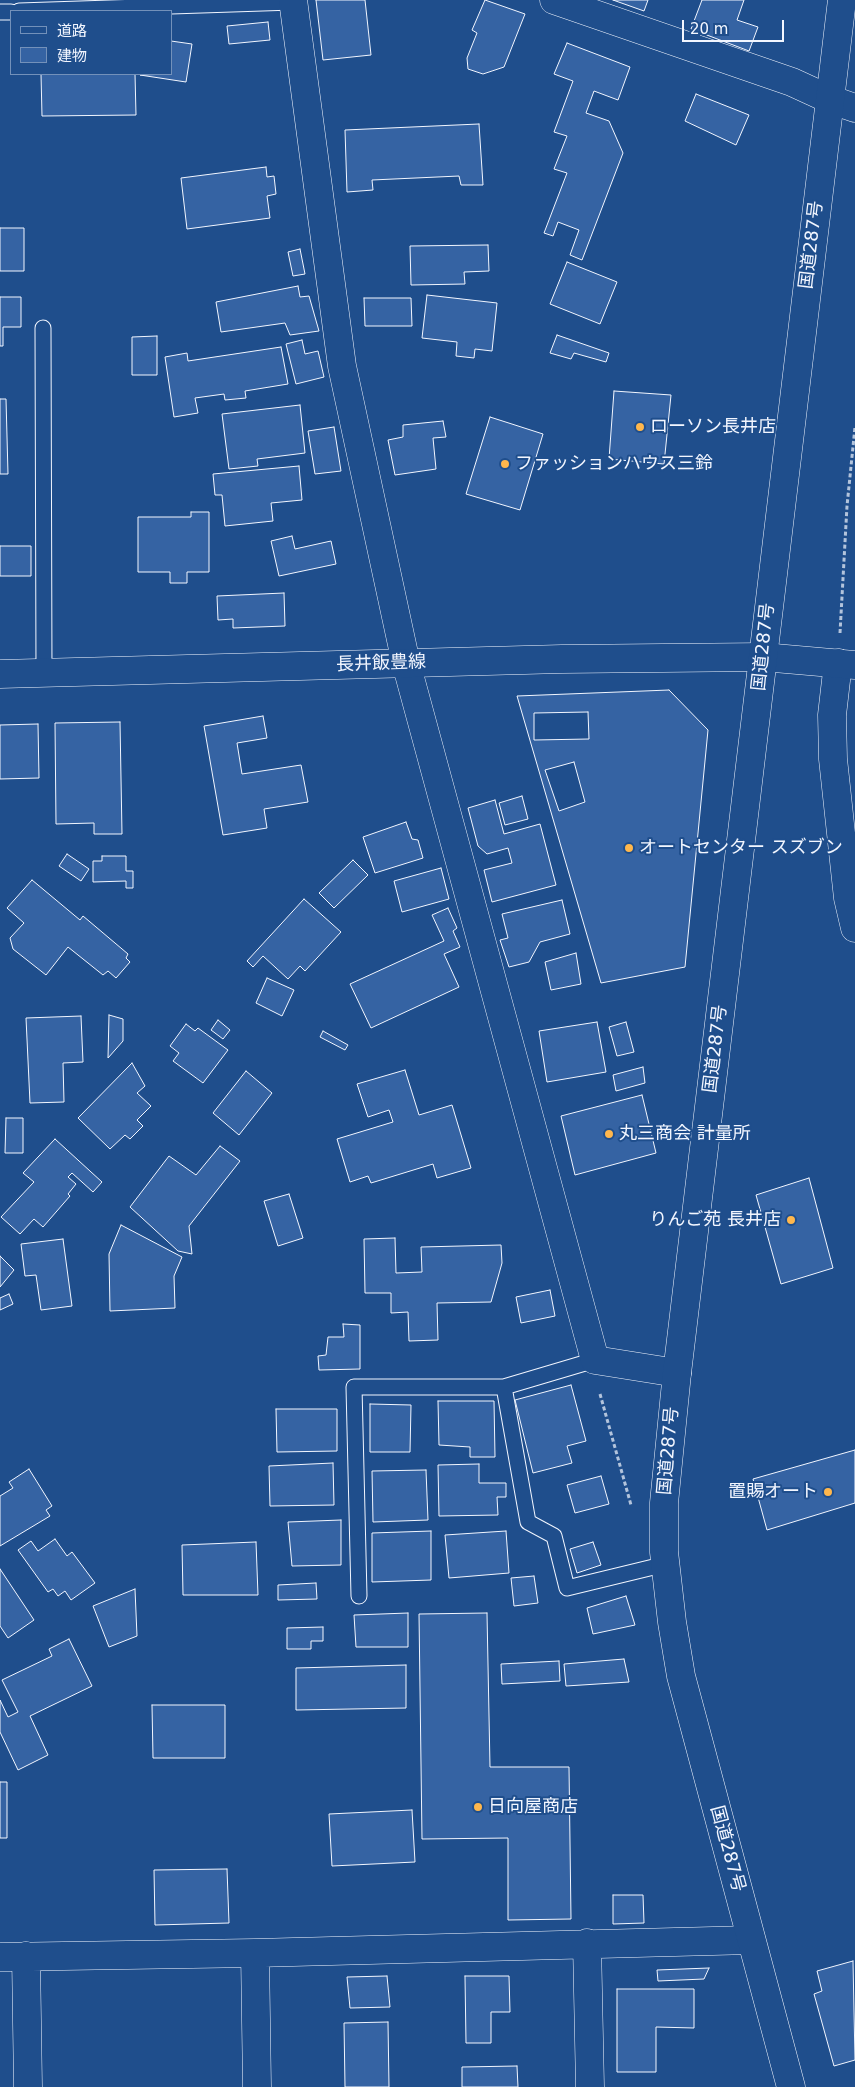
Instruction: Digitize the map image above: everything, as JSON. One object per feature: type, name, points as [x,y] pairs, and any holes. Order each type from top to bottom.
[{"type":"main road","points":[[554,0],[792,82],[829,99],[855,108]]},
{"type":"main road","name":"国道287号","points":[[791,2087],[682,1676],[672,1622],[666,1564],[664,1503],[676,1373],[842,0]]},
{"type":"main road","points":[[293,1],[342,366],[406,663],[595,1360],[676,1373]]},
{"type":"main road","name":"長井飯豊線","points":[[0,674],[692,656],[763,657],[846,664]]},
{"type":"main road","points":[[846,664],[832,715],[833,758],[848,898],[855,928]]},
{"type":"main road","points":[[28,2087],[13,1957],[255,1953],[751,1940]]},
{"type":"main road","points":[[587,1943],[590,2087]]},
{"type":"main road","points":[[255,1953],[257,2087]]},
{"type":"lane","points":[[47,10],[293,1]]},
{"type":"lane","points":[[42,328],[44,672]]},
{"type":"lane","points":[[359,1596],[354,1387],[504,1387],[595,1360]]},
{"type":"lane","points":[[504,1387],[528,1522],[554,1536],[568,1588],[666,1564]]},
{"type":"path","points":[[846,664],[847,506],[855,427]]},
{"type":"path","points":[[599,1390],[634,1514]]},
{"type":"building","points":[[316,0],[365,0],[371,55],[323,60]]},
{"type":"building","points":[[485,0],[525,14],[504,67],[483,74],[468,69],[467,58],[477,33],[472,30]]},
{"type":"building","points":[[613,0],[648,0],[644,11]]},
{"type":"building","points":[[702,0],[744,0],[737,20],[758,27],[749,51],[691,29]]},
{"type":"building","points":[[268,22],[270,40],[229,44],[227,26]]},
{"type":"building","points":[[172,41],[192,44],[186,82],[140,75],[172,75]]},
{"type":"building","points":[[567,43],[630,67],[618,100],[594,91],[586,113],[609,121],[623,153],[582,260],[570,255],[579,230],[558,222],[553,236],[544,233],[567,173],[554,169],[567,136],[554,132],[573,81],[554,74]]},
{"type":"building","points":[[41,75],[135,75],[136,115],[42,116]]},
{"type":"building","points":[[696,94],[749,115],[736,145],[685,121]]},
{"type":"building","points":[[479,124],[483,185],[461,185],[459,176],[372,180],[373,190],[347,192],[345,130]]},
{"type":"building","points":[[266,167],[267,177],[274,176],[276,194],[267,196],[270,218],[187,229],[181,178]]},
{"type":"building","points":[[0,228],[24,228],[24,271],[0,271]]},
{"type":"building","points":[[488,245],[489,271],[464,272],[465,284],[411,285],[410,246]]},
{"type":"building","points":[[300,249],[305,274],[293,276],[288,252]]},
{"type":"building","points":[[567,262],[617,282],[600,324],[550,304]]},
{"type":"building","points":[[298,286],[300,297],[309,296],[319,331],[290,335],[285,323],[221,332],[216,302]]},
{"type":"building","points":[[427,295],[497,303],[492,351],[475,349],[474,358],[456,356],[457,342],[422,338]]},
{"type":"building","points":[[0,297],[21,297],[21,327],[3,327],[3,346],[0,346]]},
{"type":"building","points":[[364,298],[411,298],[412,326],[365,326]]},
{"type":"building","points":[[557,335],[609,353],[606,362],[574,353],[571,359],[550,353]]},
{"type":"building","points":[[157,336],[157,375],[132,375],[132,337]]},
{"type":"building","points":[[302,340],[305,354],[318,351],[324,377],[296,384],[286,344]]},
{"type":"building","points":[[281,347],[288,384],[245,391],[246,398],[225,400],[224,394],[195,398],[198,413],[174,417],[165,357],[187,353],[188,361]]},
{"type":"building","name":"ローソン長井店","points":[[614,391],[671,395],[664,464],[609,459]]},
{"type":"building","points":[[0,399],[6,399],[8,474],[0,474]]},
{"type":"building","points":[[300,405],[305,453],[257,459],[258,466],[229,469],[222,414]]},
{"type":"building","name":"ファッションハウス三鈴","points":[[490,417],[543,434],[520,510],[466,494]]},
{"type":"building","points":[[443,421],[446,437],[433,438],[436,469],[395,475],[388,440],[403,437],[403,425]]},
{"type":"building","points":[[334,427],[341,471],[315,474],[308,431]]},
{"type":"building","points":[[299,466],[302,500],[271,503],[273,521],[225,526],[222,495],[215,495],[213,474]]},
{"type":"building","points":[[191,512],[209,512],[209,572],[187,572],[187,583],[170,583],[170,572],[138,572],[138,517],[191,517]]},
{"type":"building","points":[[292,536],[295,549],[331,541],[336,564],[279,576],[271,541]]},
{"type":"building","points":[[0,546],[31,546],[31,576],[0,576]]},
{"type":"building","points":[[284,593],[285,626],[233,628],[233,619],[218,620],[217,596]]},
{"type":"building","name":"オートセンター スズブン","points":[[669,690],[708,730],[685,967],[601,983],[517,696]]},
{"type":"building","points":[[588,712],[589,739],[534,740],[534,713]]},
{"type":"building","points":[[263,716],[267,738],[237,743],[242,774],[301,765],[308,802],[264,809],[267,828],[223,835],[204,726]]},
{"type":"building","points":[[120,722],[122,834],[94,834],[94,823],[56,824],[55,723]]},
{"type":"building","points":[[38,724],[39,778],[0,779],[0,725]]},
{"type":"building","points":[[574,762],[585,802],[559,811],[545,770]]},
{"type":"building","points":[[522,796],[528,819],[505,825],[499,803]]},
{"type":"building","points":[[495,800],[504,834],[540,824],[556,885],[492,902],[484,870],[512,863],[508,848],[487,854],[478,846],[468,808]]},
{"type":"building","points":[[406,822],[412,839],[418,840],[423,858],[375,873],[363,837]]},
{"type":"building","points":[[67,854],[89,869],[81,881],[59,866]]},
{"type":"building","points":[[102,856],[126,856],[126,871],[133,871],[133,888],[126,888],[126,881],[93,882],[93,861],[102,861]]},
{"type":"building","points":[[353,860],[368,875],[334,908],[319,893]]},
{"type":"building","points":[[441,868],[449,899],[402,912],[394,881]]},
{"type":"building","points":[[32,880],[80,920],[83,916],[128,954],[126,958],[130,962],[116,978],[108,971],[103,975],[68,947],[46,975],[13,949],[10,938],[24,923],[7,908]]},
{"type":"building","points":[[304,899],[341,932],[305,971],[300,966],[288,979],[263,956],[253,967],[247,961]]},
{"type":"building","points":[[562,900],[570,934],[540,942],[529,962],[509,967],[500,940],[508,938],[502,914]]},
{"type":"building","points":[[448,908],[457,928],[453,931],[460,947],[444,954],[459,987],[371,1028],[350,984],[444,941],[432,915]]},
{"type":"building","points":[[576,953],[581,984],[551,990],[545,962]]},
{"type":"building","points":[[267,978],[294,990],[282,1016],[256,1003]]},
{"type":"building","points":[[109,1015],[123,1019],[123,1041],[108,1058]]},
{"type":"building","points":[[81,1016],[83,1062],[63,1063],[64,1102],[30,1103],[26,1018]]},
{"type":"building","points":[[218,1020],[230,1030],[223,1039],[211,1030]]},
{"type":"building","points":[[597,1022],[606,1072],[547,1082],[539,1031]]},
{"type":"building","points":[[626,1022],[634,1052],[617,1056],[609,1027]]},
{"type":"building","points":[[186,1024],[195,1031],[198,1028],[228,1050],[203,1083],[173,1061],[179,1053],[170,1046]]},
{"type":"building","points":[[323,1031],[348,1045],[345,1050],[320,1037]]},
{"type":"building","points":[[132,1063],[145,1086],[137,1093],[151,1106],[137,1120],[143,1126],[130,1139],[125,1135],[110,1149],[78,1118]]},
{"type":"building","points":[[643,1067],[645,1083],[616,1091],[613,1075]]},
{"type":"building","points":[[405,1070],[419,1115],[452,1105],[471,1168],[437,1178],[433,1164],[371,1183],[368,1176],[350,1182],[337,1139],[393,1122],[389,1110],[368,1117],[357,1084]]},
{"type":"building","points":[[246,1071],[272,1093],[239,1135],[213,1113]]},
{"type":"building","name":"丸三商会 計量所","points":[[642,1095],[656,1153],[575,1175],[561,1116]]},
{"type":"building","points":[[6,1118],[23,1118],[23,1153],[5,1153]]},
{"type":"building","points":[[55,1139],[102,1182],[93,1192],[72,1173],[68,1177],[76,1184],[68,1194],[70,1196],[43,1227],[34,1219],[20,1234],[1,1217],[34,1182],[23,1173]]},
{"type":"building","points":[[220,1146],[240,1161],[189,1226],[192,1254],[178,1251],[130,1207],[169,1156],[196,1175]]},
{"type":"building","points":[[809,1178],[833,1268],[781,1284],[756,1195]]},
{"type":"building","points":[[289,1194],[303,1238],[278,1246],[264,1201]]},
{"type":"building","points":[[121,1225],[182,1257],[174,1276],[175,1308],[110,1311],[109,1254]]},
{"type":"building","points":[[395,1238],[396,1273],[422,1272],[421,1247],[501,1245],[502,1263],[491,1302],[437,1303],[438,1340],[409,1341],[408,1312],[391,1313],[391,1293],[365,1293],[364,1239]]},
{"type":"building","points":[[63,1239],[72,1306],[41,1310],[36,1275],[25,1276],[21,1244]]},
{"type":"building","points":[[0,1256],[14,1270],[0,1287]]},
{"type":"building","points":[[550,1290],[555,1316],[521,1323],[516,1297]]},
{"type":"building","points":[[9,1294],[13,1304],[0,1310],[0,1298]]},
{"type":"building","points":[[343,1324],[360,1325],[360,1369],[319,1370],[318,1356],[326,1355],[328,1337],[344,1337]]},
{"type":"building","points":[[571,1385],[586,1441],[567,1446],[572,1463],[533,1473],[515,1400]]},
{"type":"building","points":[[438,1401],[494,1401],[495,1457],[470,1457],[470,1447],[439,1445]]},
{"type":"building","points":[[370,1404],[411,1405],[410,1452],[370,1452]]},
{"type":"building","points":[[276,1409],[337,1409],[337,1451],[277,1452]]},
{"type":"building","points":[[855,1450],[855,1503],[767,1530],[753,1479]]},
{"type":"building","points":[[333,1463],[334,1505],[270,1506],[269,1466]]},
{"type":"building","points":[[479,1464],[479,1483],[506,1483],[506,1497],[497,1497],[498,1515],[439,1516],[438,1465]]},
{"type":"building","points":[[29,1469],[52,1506],[46,1510],[50,1516],[0,1546],[0,1496],[13,1488],[9,1482]]},
{"type":"building","points":[[426,1470],[428,1520],[373,1522],[372,1471]]},
{"type":"building","points":[[601,1476],[609,1504],[575,1513],[567,1485]]},
{"type":"building","points":[[341,1520],[341,1565],[292,1566],[288,1522]]},
{"type":"building","points":[[431,1531],[431,1580],[372,1582],[372,1533]]},
{"type":"building","points":[[506,1531],[509,1573],[449,1578],[445,1535]]},
{"type":"building","points":[[55,1539],[67,1556],[72,1552],[95,1583],[71,1600],[65,1591],[58,1596],[53,1589],[48,1592],[18,1550],[31,1541],[38,1551]]},
{"type":"building","points":[[256,1542],[258,1595],[183,1595],[182,1545]]},
{"type":"building","points":[[593,1542],[601,1565],[577,1573],[570,1549]]},
{"type":"building","points":[[0,1569],[34,1620],[8,1638],[0,1626]]},
{"type":"building","points":[[534,1576],[538,1603],[514,1606],[511,1578]]},
{"type":"building","points":[[316,1583],[317,1599],[278,1600],[278,1585]]},
{"type":"building","points":[[135,1589],[137,1636],[109,1647],[93,1606]]},
{"type":"building","points":[[626,1596],[635,1625],[593,1634],[587,1608]]},
{"type":"building","points":[[408,1613],[408,1647],[356,1647],[354,1615]]},
{"type":"building","points":[[487,1613],[490,1767],[569,1767],[571,1919],[508,1920],[508,1838],[422,1839],[419,1614]]},
{"type":"building","points":[[323,1627],[323,1641],[311,1641],[311,1649],[287,1649],[287,1628]]},
{"type":"building","points":[[69,1639],[92,1686],[30,1716],[48,1755],[18,1770],[0,1732],[0,1700],[8,1717],[18,1712],[2,1680],[52,1656],[49,1649]]},
{"type":"building","points":[[624,1659],[629,1682],[566,1686],[564,1664]]},
{"type":"building","points":[[559,1661],[560,1681],[502,1684],[501,1664]]},
{"type":"building","points":[[406,1665],[406,1708],[296,1710],[296,1668]]},
{"type":"building","points":[[152,1705],[225,1705],[225,1758],[153,1758]]},
{"type":"building","points":[[0,1782],[7,1782],[7,1838],[0,1838]]},
{"type":"building","points":[[412,1810],[415,1862],[332,1866],[329,1814]]},
{"type":"building","points":[[227,1869],[229,1923],[155,1925],[154,1870]]},
{"type":"building","points":[[613,1895],[643,1895],[644,1923],[613,1924]]},
{"type":"building","points":[[853,1961],[855,2060],[834,2066],[814,1994],[822,1991],[817,1971]]},
{"type":"building","points":[[709,1968],[704,1979],[658,1981],[657,1970]]},
{"type":"building","points":[[387,1976],[390,2007],[350,2008],[347,1977]]},
{"type":"building","points":[[465,1976],[509,1976],[510,2012],[491,2012],[491,2043],[466,2043]]},
{"type":"building","points":[[617,1989],[694,1989],[694,2028],[656,2027],[656,2072],[617,2072]]},
{"type":"building","points":[[388,2022],[389,2087],[345,2087],[344,2023]]},
{"type":"building","points":[[517,2066],[518,2087],[462,2087],[462,2067]]},
{"type":"place","name":"ローソン長井店","points":[[640,427]]},
{"type":"place","name":"ファッションハウス三鈴","points":[[505,464]]},
{"type":"place","name":"オートセンター スズブン","points":[[629,848]]},
{"type":"place","name":"丸三商会 計量所","points":[[609,1134]]},
{"type":"place","name":"りんご苑 長井店","points":[[791,1220]]},
{"type":"place","name":"置賜オート","points":[[828,1492]]},
{"type":"place","name":"日向屋商店","points":[[478,1807]]}]
